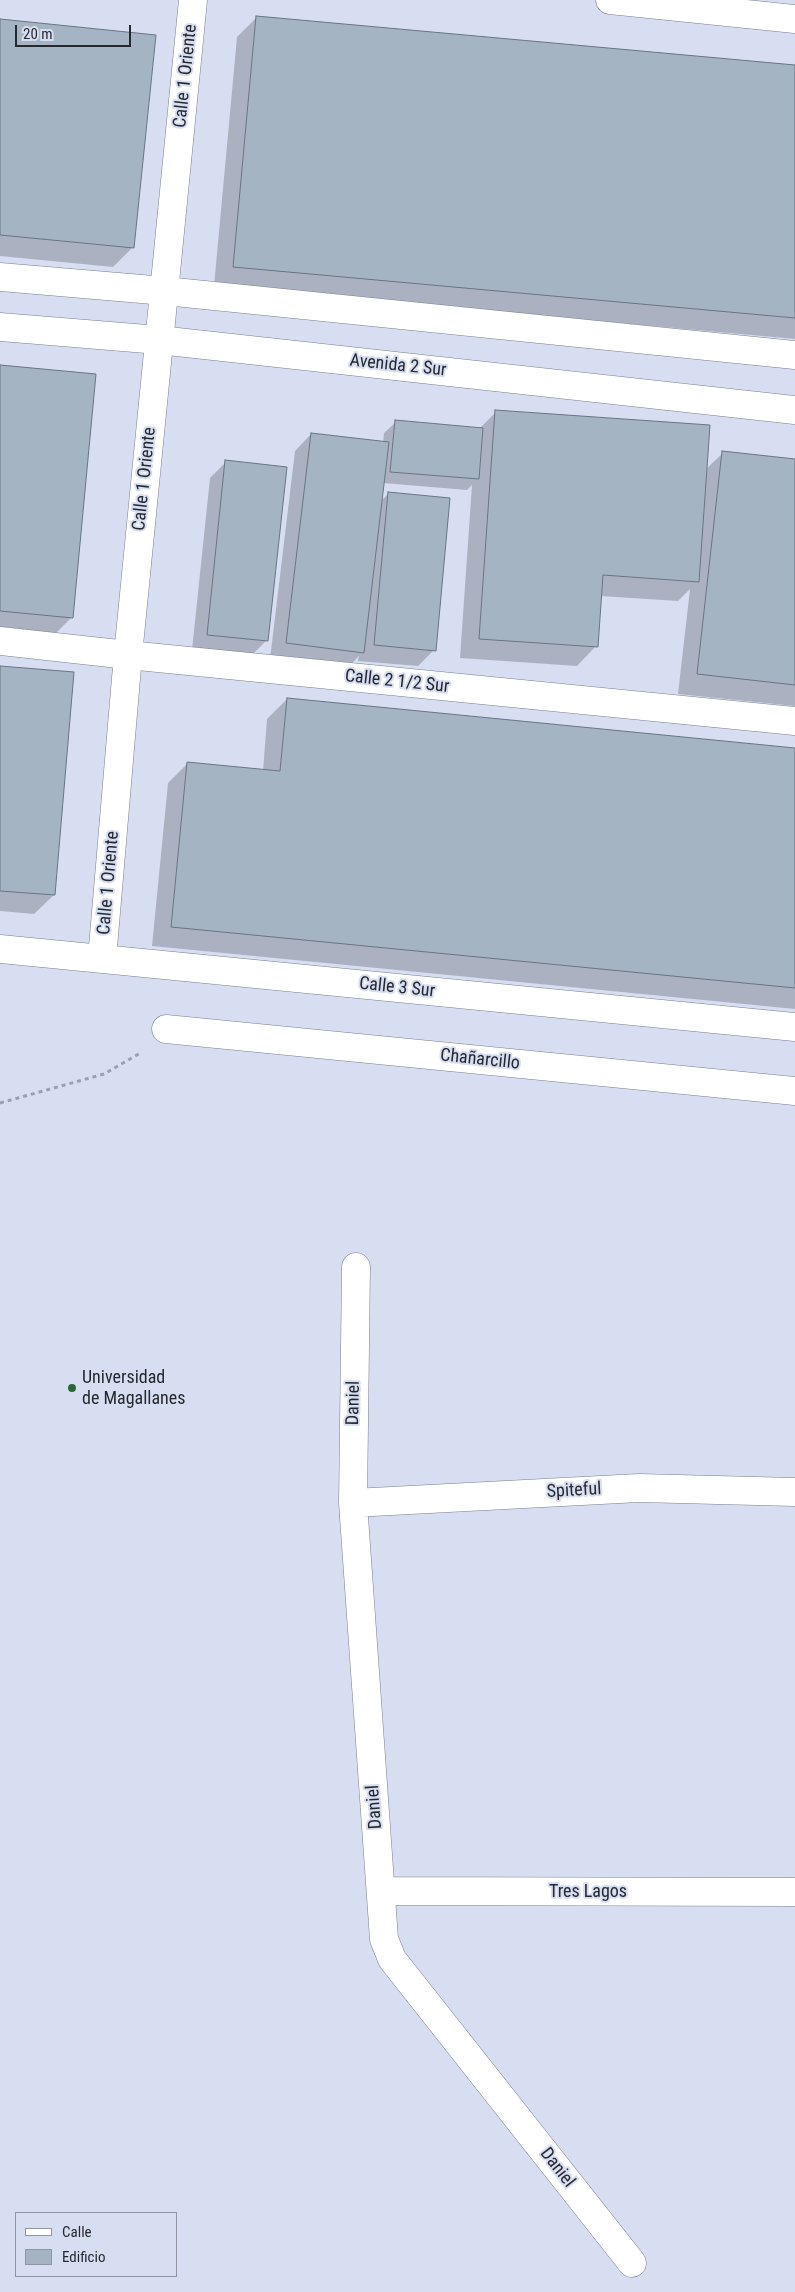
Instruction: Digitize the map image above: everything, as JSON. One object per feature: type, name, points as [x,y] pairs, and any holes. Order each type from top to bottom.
[{"type":"street","name":"Calle 1 Oriente","points":[[102,959],[128,655],[193,0]]},
{"type":"street","points":[[610,0],[795,18]]},
{"type":"street","points":[[0,277],[165,291],[795,355]]},
{"type":"street","name":"Avenida 2 Sur","points":[[0,326],[159,340],[795,410]]},
{"type":"street","name":"Calle 2 1/2 Sur","points":[[0,641],[795,720]]},
{"type":"street","name":"Calle 3 Sur","points":[[0,949],[795,1027]]},
{"type":"street","name":"Chañarcillo","points":[[166,1028],[795,1091]]},
{"type":"street","name":"Daniel","points":[[356,1267],[353,1503],[384,1939],[392,1959],[632,2263]]},
{"type":"street","name":"Spiteful","points":[[353,1503],[639,1488],[795,1492]]},
{"type":"street","name":"Tres Lagos","points":[[381,1891],[795,1892]]},
{"type":"path","points":[[0,1104],[104,1074],[140,1053],[166,1028]]},
{"type":"building","points":[[256,16],[795,65],[795,318],[233,267]]},
{"type":"building","points":[[0,19],[156,35],[134,248],[0,235]]},
{"type":"building","points":[[0,365],[96,374],[73,618],[0,611]]},
{"type":"building","points":[[495,410],[710,425],[699,582],[603,575],[598,647],[479,639]]},
{"type":"building","points":[[395,420],[483,428],[479,479],[390,472]]},
{"type":"building","points":[[311,433],[389,442],[364,653],[286,643]]},
{"type":"building","points":[[722,451],[795,459],[795,685],[697,674]]},
{"type":"building","points":[[225,460],[287,467],[268,641],[207,635]]},
{"type":"building","points":[[388,492],[450,498],[436,651],[374,645]]},
{"type":"building","points":[[0,666],[74,672],[55,895],[0,891]]},
{"type":"building","points":[[287,698],[795,748],[795,988],[171,927],[187,762],[280,771]]},
{"type":"place","name":"Universidad de Magallanes","points":[[72,1388]]}]
